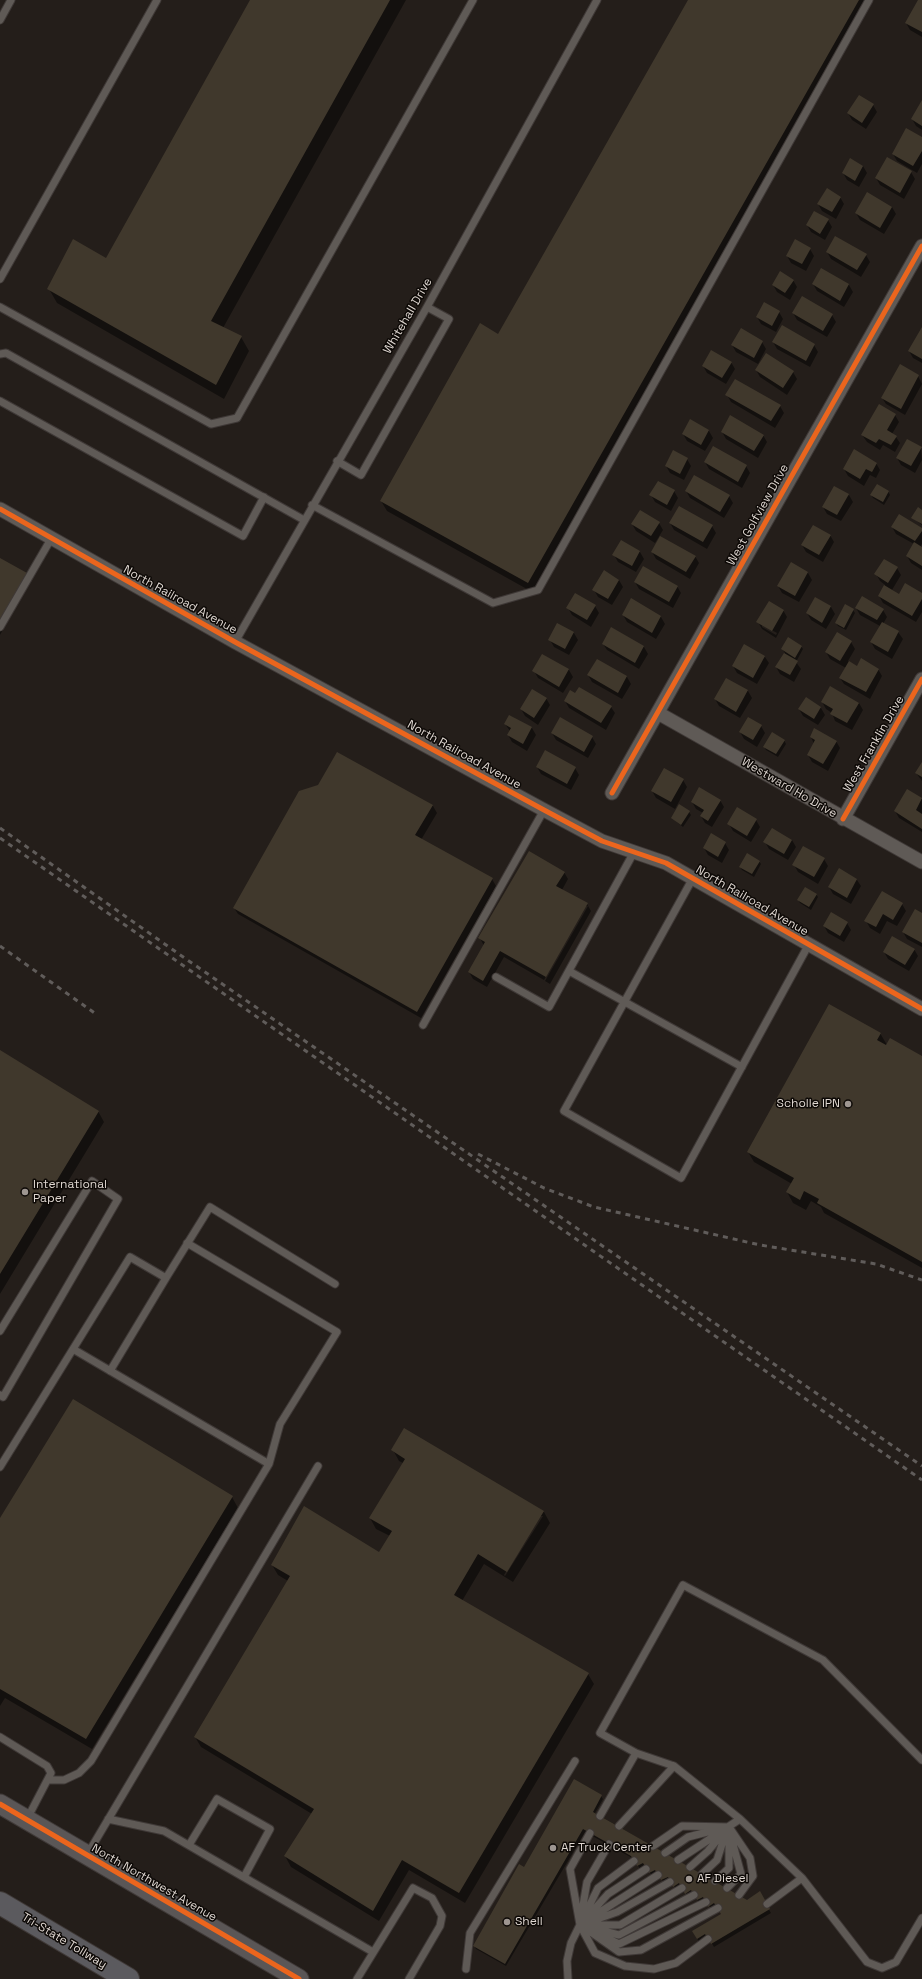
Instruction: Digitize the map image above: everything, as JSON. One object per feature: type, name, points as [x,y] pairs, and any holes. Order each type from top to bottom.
[{"type":"highway","name":"Tri-State Tollway","points":[[0,1903],[128,1979]]},
{"type":"street","name":"West Golfview Drive","points":[[612,793],[922,246]]},
{"type":"street","name":"North Railroad Avenue","points":[[0,509],[235,642],[602,841],[666,863],[922,1009]]},
{"type":"street","name":"West Franklin Drive","points":[[843,819],[922,679]]},
{"type":"street","name":"Westward Ho Drive","points":[[658,713],[843,819],[922,862]]},
{"type":"street","name":"North Northwest Avenue","points":[[0,1804],[298,1979]]},
{"type":"lane","points":[[0,20],[11,0]]},
{"type":"lane","points":[[0,279],[157,0]]},
{"type":"lane","points":[[0,307],[211,424],[237,418],[473,0]]},
{"type":"lane","name":"Whitehall Drive","points":[[235,642],[337,461],[427,307],[597,0]]},
{"type":"lane","points":[[312,505],[493,603],[538,590],[869,0]]},
{"type":"lane","points":[[337,461],[361,475],[449,319],[427,307]]},
{"type":"lane","points":[[0,354],[6,353],[304,520]]},
{"type":"lane","points":[[0,401],[243,536],[264,497]]},
{"type":"lane","points":[[0,627],[51,539]]},
{"type":"lane","points":[[423,1025],[544,810]]},
{"type":"lane","points":[[496,977],[549,1007],[634,852]]},
{"type":"lane","points":[[693,878],[564,1111],[681,1178],[809,944]]},
{"type":"lane","points":[[569,971],[742,1067]]},
{"type":"lane","points":[[0,1331],[92,1181],[118,1199],[3,1397],[0,1395]]},
{"type":"lane","points":[[110,1371],[210,1207],[335,1284]]},
{"type":"lane","points":[[48,1780],[64,1780],[80,1773],[91,1761],[269,1464],[280,1424],[338,1332],[187,1243]]},
{"type":"lane","points":[[0,1467],[130,1257],[166,1278]]},
{"type":"lane","points":[[73,1349],[269,1464]]},
{"type":"lane","points":[[87,1855],[318,1466]]},
{"type":"lane","points":[[922,1760],[823,1660],[682,1585],[600,1733],[636,1753],[674,1766],[740,1819],[802,1878],[867,1962],[882,1968],[896,1962],[922,1918]]},
{"type":"lane","points":[[0,1737],[47,1766],[51,1773],[27,1819]]},
{"type":"lane","points":[[600,1816],[636,1753]]},
{"type":"lane","points":[[466,1969],[470,1933],[575,1761]]},
{"type":"lane","points":[[619,1826],[674,1766]]},
{"type":"lane","points":[[189,1845],[217,1799],[270,1829],[244,1877]]},
{"type":"lane","points":[[108,1819],[164,1830],[373,1952]]},
{"type":"lane","points":[[678,1860],[740,1819]]},
{"type":"lane","points":[[652,1846],[682,1826],[729,1827]]},
{"type":"lane","points":[[665,1853],[688,1837],[729,1827]]},
{"type":"lane","points":[[690,1867],[708,1851],[729,1827]]},
{"type":"lane","points":[[702,1874],[717,1860],[729,1827]]},
{"type":"lane","points":[[715,1881],[729,1868],[729,1827]]},
{"type":"lane","points":[[726,1888],[741,1874],[729,1827]]},
{"type":"lane","points":[[729,1827],[750,1858],[753,1876],[739,1895]]},
{"type":"lane","points":[[590,1834],[570,1869],[580,1925],[595,1953],[624,1966],[654,1969],[676,1963],[708,1939]]},
{"type":"lane","points":[[580,1925],[587,1882],[609,1844]]},
{"type":"lane","points":[[568,1979],[566,1961],[571,1943],[598,1888],[634,1861]]},
{"type":"lane","points":[[580,1925],[608,1894],[646,1869]]},
{"type":"lane","points":[[580,1925],[658,1875]]},
{"type":"lane","points":[[767,1904],[802,1878]]},
{"type":"lane","points":[[580,1925],[617,1912],[670,1882]]},
{"type":"lane","points":[[357,1979],[413,1888],[432,1898],[442,1916],[440,1926],[409,1979]]},
{"type":"lane","points":[[580,1925],[620,1925],[682,1888]]},
{"type":"lane","points":[[580,1925],[619,1935],[694,1895]]},
{"type":"lane","points":[[580,1925],[619,1944],[706,1902]]},
{"type":"lane","points":[[580,1925],[619,1952],[641,1950],[718,1908]]},
{"type":"building","points":[[250,0],[390,0],[211,321],[242,336],[216,385],[47,289],[73,239],[106,258]]},
{"type":"building","points":[[688,0],[859,0],[528,583],[380,501],[480,323],[498,334]]},
{"type":"building","points":[[918,0],[922,0],[922,32],[905,23]]},
{"type":"building","points":[[859,95],[874,104],[862,123],[847,113]]},
{"type":"building","points":[[922,100],[922,126],[911,119]]},
{"type":"building","points":[[906,128],[922,137],[922,151],[913,166],[892,154]]},
{"type":"building","points":[[887,157],[912,171],[900,193],[875,178]]},
{"type":"building","points":[[850,158],[863,166],[855,181],[842,173]]},
{"type":"building","points":[[827,188],[841,197],[832,212],[817,204]]},
{"type":"building","points":[[867,192],[892,207],[880,228],[855,213]]},
{"type":"building","points":[[814,211],[829,219],[820,234],[806,225]]},
{"type":"building","points":[[835,236],[867,254],[857,270],[826,252]]},
{"type":"building","points":[[795,239],[811,248],[802,264],[786,256]]},
{"type":"building","points":[[821,268],[849,284],[840,301],[812,284]]},
{"type":"building","points":[[780,271],[794,280],[785,293],[772,285]]},
{"type":"building","points":[[802,296],[833,314],[823,331],[792,313]]},
{"type":"building","points":[[764,302],[780,311],[772,326],[756,317]]},
{"type":"building","points":[[782,325],[815,344],[806,361],[772,342]]},
{"type":"building","points":[[922,327],[922,359],[908,351]]},
{"type":"building","points":[[741,328],[763,341],[754,358],[731,345]]},
{"type":"building","points":[[711,350],[732,362],[722,378],[702,366]]},
{"type":"building","points":[[766,353],[794,371],[783,388],[755,370]]},
{"type":"building","points":[[900,364],[919,375],[901,409],[881,398]]},
{"type":"building","points":[[735,379],[781,405],[771,421],[725,395]]},
{"type":"building","points":[[879,404],[896,414],[887,430],[897,436],[891,445],[879,439],[876,443],[861,435]]},
{"type":"building","points":[[730,415],[764,435],[754,451],[721,432]]},
{"type":"building","points":[[690,419],[709,430],[701,445],[682,434]]},
{"type":"building","points":[[907,439],[922,447],[911,466],[896,458]]},
{"type":"building","points":[[713,446],[747,465],[738,482],[704,462]]},
{"type":"building","points":[[854,449],[877,463],[872,472],[866,469],[860,479],[843,469]]},
{"type":"building","points":[[673,450],[688,458],[680,474],[665,466]]},
{"type":"building","points":[[694,475],[730,495],[720,512],[685,491]]},
{"type":"building","points":[[658,481],[675,490],[667,505],[649,495]]},
{"type":"building","points":[[877,484],[889,491],[883,502],[870,495]]},
{"type":"building","points":[[834,486],[849,494],[837,515],[822,507]]},
{"type":"building","points":[[679,506],[713,525],[703,542],[669,523]]},
{"type":"building","points":[[918,507],[922,510],[922,524],[911,518]]},
{"type":"building","points":[[640,510],[660,522],[651,536],[631,524]]},
{"type":"building","points":[[899,514],[922,528],[922,531],[915,541],[891,527]]},
{"type":"building","points":[[813,525],[831,535],[819,555],[801,545]]},
{"type":"building","points":[[660,536],[696,556],[686,572],[651,552]]},
{"type":"building","points":[[621,540],[640,551],[632,566],[612,555]]},
{"type":"building","points":[[914,542],[922,547],[922,566],[906,556]]},
{"type":"building","points":[[0,558],[27,573],[0,622]]},
{"type":"building","points":[[884,559],[898,567],[888,583],[874,574]]},
{"type":"building","points":[[791,562],[808,572],[795,596],[777,586]]},
{"type":"building","points":[[643,566],[678,586],[669,602],[634,582]]},
{"type":"building","points":[[604,570],[619,580],[608,599],[592,590]]},
{"type":"building","points":[[905,583],[922,593],[922,599],[912,616],[878,596],[884,585],[899,594]]},
{"type":"building","points":[[575,593],[596,605],[587,620],[566,608]]},
{"type":"building","points":[[862,596],[884,609],[877,620],[855,608]]},
{"type":"building","points":[[815,597],[831,606],[822,623],[806,613]]},
{"type":"building","points":[[631,598],[661,616],[652,633],[622,615]]},
{"type":"building","points":[[769,601],[784,610],[772,631],[756,622]]},
{"type":"building","points":[[845,604],[854,609],[844,628],[835,623]]},
{"type":"building","points":[[882,622],[899,631],[888,652],[870,642]]},
{"type":"building","points":[[557,623],[574,632],[565,649],[548,640]]},
{"type":"building","points":[[611,627],[644,646],[635,663],[602,644]]},
{"type":"building","points":[[837,632],[852,641],[840,661],[825,652]]},
{"type":"building","points":[[788,637],[802,646],[795,658],[781,649]]},
{"type":"building","points":[[744,644],[765,656],[753,678],[732,666]]},
{"type":"building","points":[[784,653],[798,661],[790,675],[775,667]]},
{"type":"building","points":[[542,654],[569,669],[559,687],[532,671]]},
{"type":"building","points":[[861,658],[879,669],[866,692],[839,678],[849,661],[857,666]]},
{"type":"building","points":[[597,659],[627,676],[618,693],[587,675]]},
{"type":"building","points":[[726,678],[748,690],[736,712],[714,699]]},
{"type":"building","points":[[830,686],[859,703],[847,723],[830,714],[833,709],[821,702]]},
{"type":"building","points":[[579,687],[612,706],[601,723],[564,701],[570,690],[575,693]]},
{"type":"building","points":[[532,689],[547,698],[534,718],[520,709]]},
{"type":"building","points":[[806,697],[821,707],[814,719],[798,709]]},
{"type":"building","points":[[509,715],[532,727],[523,744],[507,735],[511,728],[504,724]]},
{"type":"building","points":[[560,717],[593,736],[584,752],[551,733]]},
{"type":"building","points":[[748,717],[762,725],[753,740],[739,732]]},
{"type":"building","points":[[814,728],[837,741],[823,764],[807,755],[815,740],[810,737]]},
{"type":"building","points":[[772,732],[785,740],[776,754],[763,747]]},
{"type":"building","points":[[545,750],[576,767],[567,784],[536,767]]},
{"type":"building","points":[[337,752],[433,805],[415,835],[493,878],[417,1012],[233,908],[299,791],[318,785]]},
{"type":"building","points":[[922,762],[922,777],[915,773]]},
{"type":"building","points":[[664,768],[684,779],[671,802],[651,791]]},
{"type":"building","points":[[699,787],[721,800],[708,821],[700,816],[704,810],[691,802]]},
{"type":"building","points":[[907,789],[922,798],[916,810],[922,814],[922,829],[894,811]]},
{"type":"building","points":[[679,804],[690,811],[681,825],[671,818]]},
{"type":"building","points":[[737,807],[757,819],[747,836],[727,824]]},
{"type":"building","points":[[772,828],[792,840],[784,854],[763,842]]},
{"type":"building","points":[[711,833],[726,842],[718,857],[703,848]]},
{"type":"building","points":[[803,846],[825,858],[814,877],[792,865]]},
{"type":"building","points":[[529,851],[565,872],[556,886],[588,903],[546,977],[500,951],[483,981],[468,972],[485,942],[478,938]]},
{"type":"building","points":[[747,853],[760,861],[752,874],[739,867]]},
{"type":"building","points":[[839,868],[857,879],[847,898],[828,887]]},
{"type":"building","points":[[805,887],[817,894],[809,907],[797,900]]},
{"type":"building","points":[[882,891],[903,903],[893,920],[883,914],[876,927],[864,921]]},
{"type":"building","points":[[915,909],[922,913],[922,943],[902,932]]},
{"type":"building","points":[[831,912],[848,922],[840,936],[823,926]]},
{"type":"building","points":[[892,936],[915,949],[905,965],[883,952]]},
{"type":"building","name":"Scholle IPN","points":[[829,1004],[881,1033],[877,1040],[886,1045],[890,1038],[922,1056],[922,1262],[817,1203],[819,1199],[804,1191],[800,1200],[786,1192],[794,1178],[747,1152]]},
{"type":"building","name":"International Paper","points":[[0,1050],[99,1111],[0,1274]]},
{"type":"building","points":[[73,1399],[233,1496],[86,1739],[0,1689],[0,1518]]},
{"type":"building","points":[[404,1428],[544,1511],[507,1572],[478,1554],[454,1595],[589,1673],[459,1893],[402,1860],[373,1911],[284,1856],[314,1809],[194,1737],[290,1576],[271,1565],[304,1506],[379,1552],[392,1531],[369,1518],[405,1459],[391,1450]]},
{"type":"building","points":[[574,1779],[602,1795],[593,1812],[747,1900],[760,1891],[770,1909],[711,1944],[705,1934],[697,1939],[692,1931],[721,1914],[714,1903],[708,1907],[703,1897],[697,1900],[691,1890],[685,1894],[679,1883],[673,1887],[668,1877],[661,1880],[655,1870],[649,1873],[643,1863],[637,1866],[631,1856],[583,1829],[505,1964],[473,1946],[519,1864],[524,1867]]},
{"type":"railway","points":[[0,828],[186,959],[922,1466]]},
{"type":"railway","points":[[0,838],[922,1480]]},
{"type":"railway","points":[[0,946],[96,1014]]},
{"type":"railway","points":[[478,1154],[544,1188],[594,1207],[760,1245],[876,1264],[922,1280]]},
{"type":"cycle path","points":[[612,793],[922,246]]},
{"type":"cycle path","points":[[0,509],[235,642],[602,841],[666,863],[922,1009]]},
{"type":"cycle path","points":[[843,819],[922,679]]},
{"type":"cycle path","points":[[0,1804],[299,1979]]},
{"type":"place","name":"Scholle IPN","points":[[848,1104]]},
{"type":"place","name":"International Paper","points":[[25,1192]]},
{"type":"place","name":"AF Truck Center","points":[[553,1848]]},
{"type":"place","name":"AF Diesel","points":[[689,1879]]},
{"type":"place","name":"Shell","points":[[507,1922]]}]
